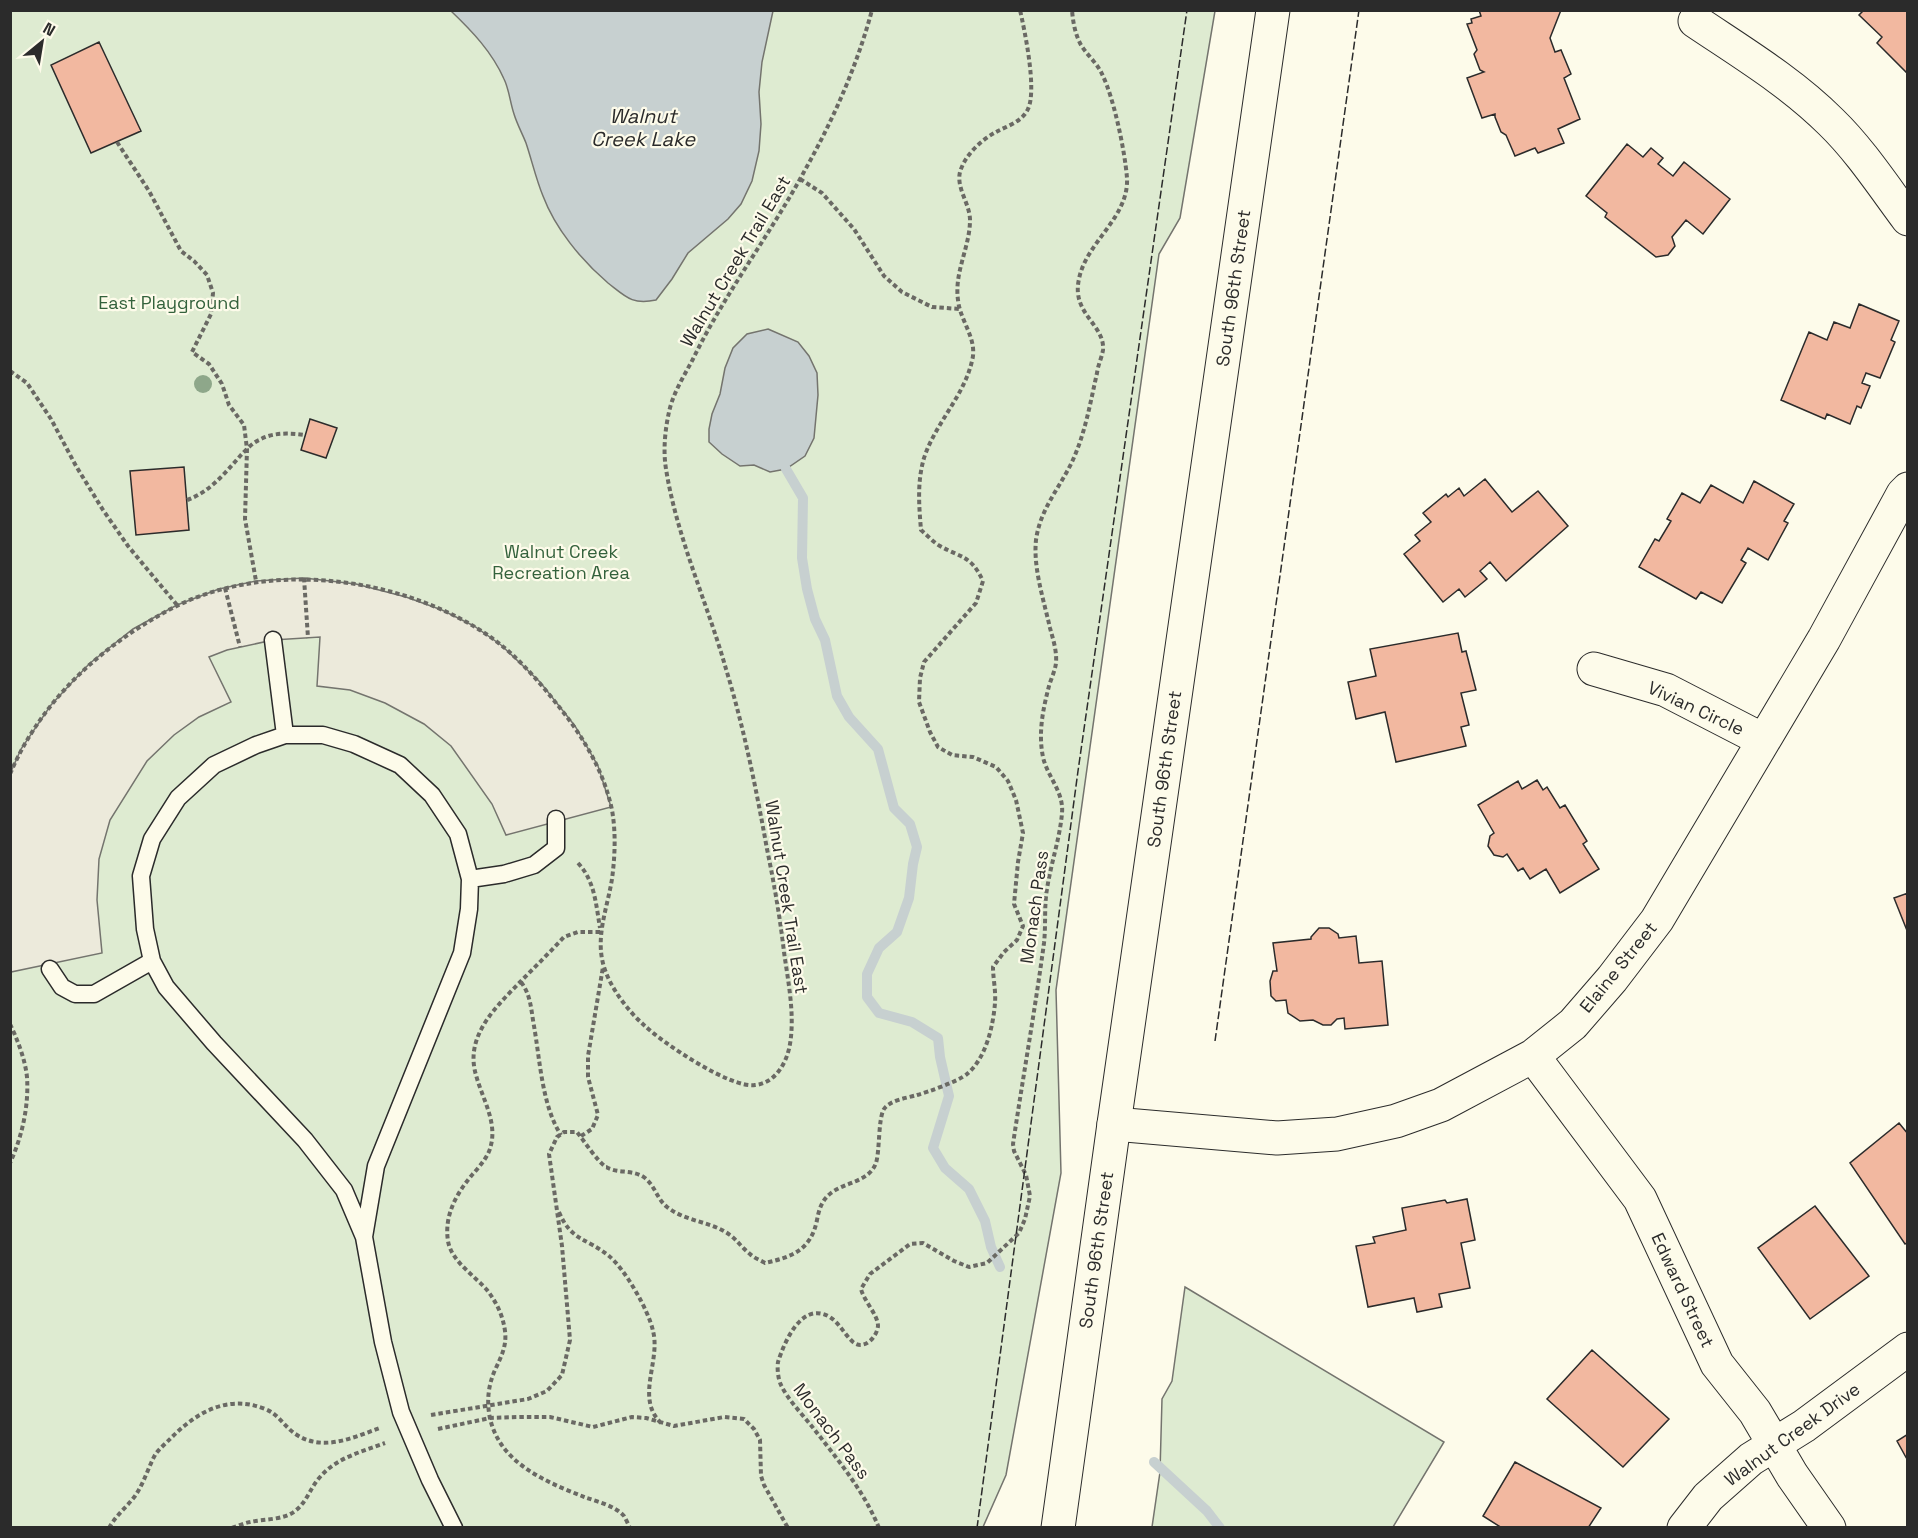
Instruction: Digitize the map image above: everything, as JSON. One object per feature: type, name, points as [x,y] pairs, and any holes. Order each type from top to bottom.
[{"type":"street","name":"South 96th Street","points":[[1058,1527],[1273,10]]},
{"type":"street","points":[[1695,21],[1785,82],[1832,122],[1908,219]]},
{"type":"street","name":"Elaine Street","points":[[1114,1124],[1278,1138],[1337,1134],[1396,1121],[1441,1105],[1533,1056],[1573,1024],[1612,979],[1656,920],[1824,639],[1903,494],[1908,489]]},
{"type":"street","name":"Vivian Circle","points":[[1594,669],[1666,690],[1763,740]]},
{"type":"street","name":"Edward Street","points":[[1533,1056],[1640,1200],[1717,1364],[1755,1412],[1792,1475],[1829,1527]]},
{"type":"street","name":"Walnut Creek Drive","points":[[1683,1527],[1708,1497],[1751,1459],[1804,1426],[1908,1349]]},
{"type":"lane","points":[[273,640],[285,735]]},
{"type":"lane","points":[[364,1237],[376,1166],[462,952],[469,909],[470,879],[458,834],[432,795],[400,765],[354,744],[323,735],[285,735],[256,745],[214,765],[178,798],[152,839],[141,876],[145,929],[152,961],[166,987],[305,1140],[344,1190],[364,1237],[383,1342],[401,1412],[430,1480],[454,1527]]},
{"type":"lane","points":[[470,879],[534,865],[556,848],[556,819]]},
{"type":"lane","points":[[50,969],[62,987],[75,994],[94,994],[152,961]]},
{"type":"path","name":"Walnut Creek Trail East","points":[[10,774],[21,749],[51,705],[89,664],[133,629],[177,605],[225,588],[256,581],[304,578],[356,584],[406,597],[442,610],[474,626],[501,645],[540,682],[575,726],[598,766],[611,807],[616,841],[612,880],[600,932],[603,964],[619,997],[645,1026],[712,1072],[736,1083],[756,1086],[771,1078],[784,1066],[790,1048],[790,997],[782,926],[756,787],[727,671],[682,533],[665,465],[666,434],[674,395],[710,324],[800,179],[826,129],[850,75],[872,10]]},
{"type":"path","name":"Monach Pass","points":[[581,1136],[598,1161],[606,1167],[634,1172],[643,1177],[652,1184],[666,1206],[683,1216],[730,1235],[750,1255],[765,1263],[789,1258],[803,1248],[812,1237],[819,1209],[825,1198],[835,1190],[863,1178],[875,1165],[883,1111],[890,1103],[967,1075],[978,1062],[988,1041],[995,1001],[993,966],[1017,940],[1023,926],[1014,904],[1023,833],[1016,800],[1008,781],[996,767],[973,757],[952,755],[938,747],[919,702],[920,678],[924,662],[976,603],[983,581],[972,563],[958,553],[939,546],[921,530],[918,492],[924,457],[967,377],[973,360],[974,348],[958,302],[957,284],[968,238],[970,218],[960,184],[962,165],[979,143],[1022,118],[1028,110],[1031,98],[1027,41],[1020,10]]},
{"type":"path","name":"Monach Pass","points":[[879,1527],[869,1504],[780,1384],[777,1366],[791,1332],[805,1316],[816,1312],[827,1315],[839,1324],[854,1343],[861,1345],[868,1343],[875,1336],[878,1325],[874,1313],[864,1299],[861,1288],[870,1274],[910,1244],[923,1243],[969,1267],[987,1263],[1019,1233],[1025,1219],[1030,1196],[1026,1176],[1014,1151],[1013,1143],[1044,940],[1047,891],[1063,811],[1061,797],[1043,758],[1042,715],[1056,663],[1038,570],[1036,543],[1041,518],[1072,463],[1086,429],[1103,352],[1103,343],[1098,331],[1084,312],[1078,299],[1078,282],[1090,252],[1114,219],[1127,189],[1120,136],[1108,90],[1102,73],[1081,44],[1074,26],[1072,10]]},
{"type":"path","points":[[117,142],[149,191],[181,251],[207,275],[213,293],[211,314],[192,352],[209,364],[216,374],[229,405],[244,425],[247,449],[245,519],[256,581]]},
{"type":"path","points":[[800,179],[822,193],[854,229],[884,276],[902,292],[932,307],[960,309]]},
{"type":"path","points":[[10,371],[27,383],[51,419],[75,466],[103,510],[128,546],[177,605]]},
{"type":"path","points":[[187,500],[198,496],[213,485],[258,440],[290,433],[305,435]]},
{"type":"path","points":[[304,578],[308,638]]},
{"type":"path","points":[[225,588],[240,647]]},
{"type":"path","points":[[556,848],[573,858],[585,870],[593,889],[600,932],[578,932],[564,937],[488,1018],[473,1051],[474,1071],[493,1130],[491,1147],[453,1202],[447,1223],[448,1244],[461,1264],[487,1290],[502,1314],[506,1334],[503,1355],[489,1388],[488,1405],[488,1412],[498,1440],[515,1461],[545,1480],[610,1506],[623,1515],[630,1527]]},
{"type":"path","points":[[109,1527],[135,1496],[156,1453],[178,1431],[207,1410],[225,1404],[243,1404],[262,1408],[274,1413],[296,1435],[314,1442],[340,1442],[408,1427],[488,1405],[528,1399],[547,1391],[562,1375],[570,1340],[562,1246],[549,1154],[557,1137],[564,1132],[577,1132],[581,1136],[592,1129],[598,1115],[588,1077],[588,1056],[603,964]]},
{"type":"path","points":[[521,982],[529,996],[544,1088],[554,1121],[561,1135]]},
{"type":"path","points":[[10,1024],[20,1046],[27,1077],[25,1118],[16,1151],[10,1163]]},
{"type":"path","points":[[556,1205],[569,1231],[598,1247],[612,1258],[641,1302],[654,1331],[654,1356],[649,1396],[652,1414],[662,1423]]},
{"type":"path","points":[[232,1527],[294,1513],[306,1501],[318,1479],[333,1464],[408,1427],[490,1418],[550,1417],[593,1427],[632,1417],[674,1426],[724,1417],[744,1419],[754,1429],[760,1440],[760,1462],[764,1485],[788,1527]]},
{"type":"green space","name":"Walnut Creek Recreation Area","points":[[10,11],[1215,11],[1180,218],[1159,254],[1056,990],[1061,1173],[1006,1475],[983,1527],[11,1527]]},
{"type":"green space","points":[[1185,1287],[1444,1442],[1393,1527],[1152,1527],[1160,1472],[1162,1399],[1172,1381]]},
{"type":"shaded area","points":[[304,578],[356,584],[406,597],[442,610],[474,626],[501,645],[540,682],[575,726],[598,766],[611,807],[506,835],[492,804],[451,746],[424,724],[385,703],[350,690],[317,686],[320,637],[273,640],[227,650],[209,657],[231,702],[199,717],[174,735],[147,761],[110,820],[99,859],[97,900],[102,953],[11,972],[10,774],[21,749],[51,705],[89,664],[133,629],[177,605],[219,589],[256,581]]},
{"type":"water","name":"Walnut Creek Lake","points":[[451,11],[773,11],[762,62],[759,92],[761,124],[759,151],[752,181],[741,204],[728,219],[688,253],[656,300],[635,301],[620,292],[588,264],[562,232],[541,190],[514,114],[506,83],[499,69],[481,42]]},
{"type":"water","points":[[768,329],[798,342],[809,356],[817,373],[818,395],[814,438],[805,456],[786,469],[770,472],[754,465],[740,466],[709,442],[712,414],[733,348],[747,334]]},
{"type":"building","points":[[1479,10],[1561,10],[1550,38],[1555,52],[1561,50],[1571,74],[1564,78],[1580,119],[1558,129],[1564,143],[1538,153],[1535,148],[1515,156],[1506,135],[1501,132],[1495,114],[1482,118],[1467,78],[1484,72],[1480,70],[1474,54],[1477,50],[1467,24],[1472,23],[1471,19],[1481,16]]},
{"type":"building","points":[[1864,10],[1908,10],[1908,71],[1906,72],[1877,43],[1882,37],[1859,15]]},
{"type":"building","points":[[99,42],[141,131],[91,153],[51,65]]},
{"type":"building","points":[[1627,144],[1643,157],[1651,148],[1663,158],[1658,164],[1673,176],[1684,162],[1730,199],[1703,234],[1686,220],[1672,237],[1675,246],[1668,255],[1656,257],[1605,217],[1607,213],[1586,196]]},
{"type":"building","points":[[1859,304],[1899,321],[1891,340],[1895,342],[1880,378],[1866,373],[1862,383],[1870,386],[1861,408],[1857,406],[1850,424],[1827,414],[1825,419],[1781,400],[1809,332],[1827,340],[1834,322],[1850,328]]},
{"type":"building","points":[[310,419],[337,428],[326,458],[301,450]]},
{"type":"building","points":[[184,467],[189,530],[136,535],[130,471]]},
{"type":"building","points":[[1485,479],[1512,512],[1538,491],[1568,526],[1506,581],[1490,562],[1480,571],[1487,579],[1465,597],[1459,589],[1443,602],[1404,554],[1420,541],[1415,535],[1431,522],[1423,513],[1446,494],[1448,497],[1459,488],[1464,496]]},
{"type":"building","points":[[1754,481],[1794,504],[1784,521],[1788,523],[1768,560],[1748,548],[1741,560],[1746,563],[1722,603],[1701,592],[1696,599],[1639,567],[1655,539],[1659,541],[1671,521],[1667,519],[1682,493],[1700,503],[1711,485],[1743,503]]},
{"type":"building","points":[[1458,633],[1462,652],[1466,651],[1476,690],[1461,693],[1469,725],[1461,727],[1466,746],[1396,762],[1385,712],[1356,719],[1348,682],[1376,676],[1370,649]]},
{"type":"building","points":[[1537,780],[1543,790],[1547,787],[1560,808],[1565,805],[1587,841],[1583,844],[1599,869],[1560,893],[1546,869],[1530,879],[1523,868],[1518,871],[1507,854],[1503,857],[1494,855],[1488,846],[1490,836],[1494,833],[1478,805],[1518,781],[1522,789]]},
{"type":"building","points":[[1908,893],[1908,933],[1894,898]]},
{"type":"building","points":[[1319,928],[1329,928],[1338,934],[1339,938],[1356,936],[1359,963],[1382,961],[1388,1025],[1345,1029],[1344,1018],[1337,1019],[1331,1025],[1323,1025],[1313,1020],[1300,1021],[1288,1013],[1286,1000],[1276,1001],[1271,996],[1270,981],[1273,971],[1277,971],[1273,943],[1311,939]]},
{"type":"building","points":[[1899,1123],[1908,1134],[1908,1242],[1905,1244],[1850,1163]]},
{"type":"building","points":[[1467,1199],[1475,1240],[1461,1243],[1470,1288],[1439,1294],[1442,1307],[1417,1312],[1414,1298],[1368,1307],[1356,1246],[1375,1243],[1373,1237],[1406,1230],[1402,1208],[1445,1200],[1447,1203]]},
{"type":"building","points":[[1815,1206],[1869,1276],[1810,1319],[1758,1248]]},
{"type":"building","points":[[1592,1350],[1669,1419],[1623,1467],[1547,1399]]},
{"type":"building","points":[[1908,1434],[1908,1461],[1897,1441]]},
{"type":"building","points":[[1515,1462],[1601,1508],[1588,1528],[1502,1528],[1483,1516]]},
{"type":"waterway","points":[[786,469],[803,498],[802,558],[807,589],[815,619],[825,640],[837,696],[849,717],[878,749],[894,808],[910,824],[917,847],[909,898],[897,932],[879,948],[867,974],[867,997],[879,1013],[912,1022],[938,1038],[949,1096],[933,1148],[945,1168],[969,1189],[985,1221],[991,1247],[1000,1267]]},
{"type":"waterway","points":[[1154,1462],[1207,1511],[1220,1528]]},
{"type":"fence","points":[[977,1528],[1078,771],[1187,10]]},
{"type":"fence","points":[[1215,1041],[1359,10]]},
{"type":"park label","name":"East Playground","points":[[169,302]]}]
